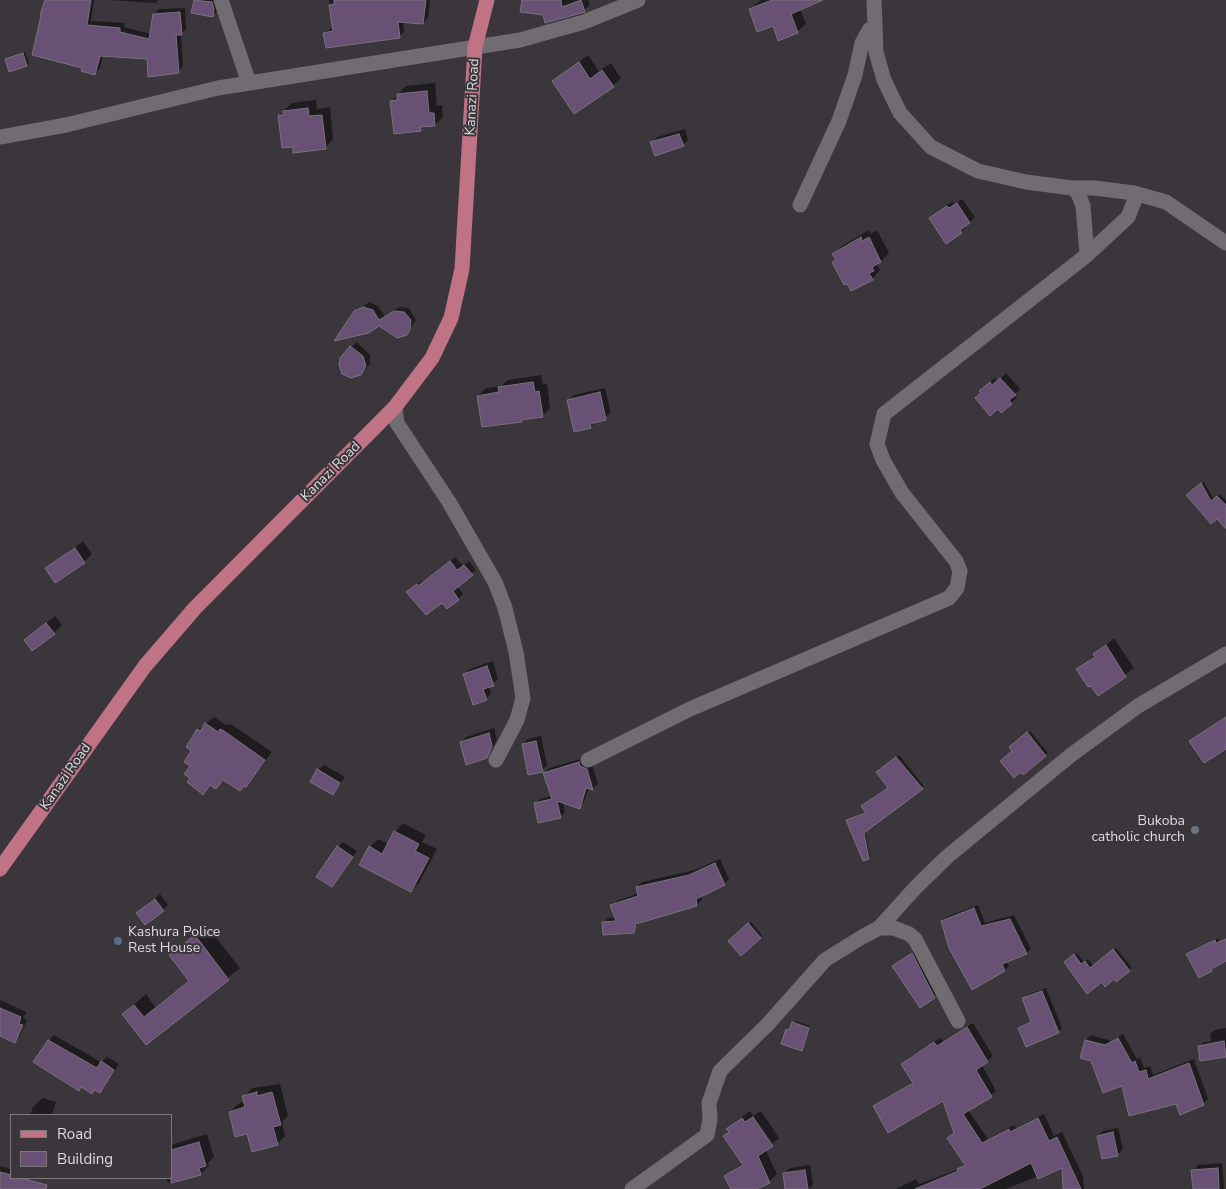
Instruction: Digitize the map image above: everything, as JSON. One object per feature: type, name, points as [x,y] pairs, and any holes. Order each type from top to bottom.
[{"type":"main road","name":"Kanazi Road","points":[[0,870],[145,666],[195,608],[395,407],[432,358],[451,318],[462,269],[475,47],[486,0]]},
{"type":"street","points":[[221,0],[249,84]]},
{"type":"street","points":[[0,137],[66,125],[199,92],[520,40],[584,22],[638,0]]},
{"type":"street","points":[[874,0],[876,52],[884,80],[900,113],[931,147],[978,171],[1026,182],[1134,193],[1166,202],[1226,243]]},
{"type":"street","points":[[800,205],[839,121],[855,75],[862,42],[869,30],[874,28]]},
{"type":"street","points":[[1072,188],[1078,193],[1084,206],[1087,255]]},
{"type":"street","points":[[588,760],[690,709],[949,598],[958,588],[960,571],[956,561],[902,493],[882,460],[877,444],[884,414],[1087,255],[1128,216],[1134,202],[1134,193]]},
{"type":"street","points":[[395,407],[397,423],[449,502],[495,582],[505,608],[516,652],[523,698],[517,720],[496,760]]},
{"type":"street","points":[[632,1189],[707,1135],[710,1119],[709,1103],[720,1071],[768,1024],[825,960],[879,928],[916,887],[948,856],[1071,755],[1138,706],[1226,654]]},
{"type":"street","points":[[879,928],[904,932],[915,940],[958,1021]]},
{"type":"building","points":[[45,0],[91,0],[87,25],[120,28],[120,32],[149,39],[153,14],[180,12],[182,35],[176,35],[179,73],[148,77],[147,59],[100,56],[95,75],[81,71],[82,68],[32,55]]},
{"type":"building","points":[[194,0],[212,2],[214,9],[213,17],[191,13]]},
{"type":"building","points":[[334,0],[426,0],[423,24],[398,22],[400,38],[326,48],[323,33],[333,31],[329,5],[334,4]]},
{"type":"building","points":[[522,0],[561,0],[562,7],[581,0],[585,12],[545,23],[543,15],[520,12]]},
{"type":"building","points":[[772,0],[823,0],[791,14],[798,33],[778,41],[773,26],[757,32],[749,9]]},
{"type":"building","points":[[23,53],[27,66],[9,72],[5,59]]},
{"type":"building","points":[[579,62],[590,79],[602,70],[614,87],[574,114],[552,81]]},
{"type":"building","points":[[427,91],[429,113],[434,113],[435,126],[421,127],[421,131],[394,134],[390,101],[397,100],[397,94]]},
{"type":"building","points":[[308,108],[309,116],[322,115],[326,149],[293,153],[293,147],[282,148],[278,115],[283,115],[283,111]]},
{"type":"building","points":[[679,134],[684,146],[655,156],[650,142]]},
{"type":"building","points":[[957,203],[970,223],[960,230],[962,233],[946,244],[929,218],[947,206],[949,208]]},
{"type":"building","points":[[861,237],[862,241],[869,237],[881,262],[872,267],[874,271],[869,273],[873,280],[851,291],[847,284],[844,285],[832,262],[836,260],[832,254]]},
{"type":"building","points":[[363,307],[373,310],[379,320],[394,311],[404,312],[411,320],[410,330],[407,335],[397,338],[379,326],[369,333],[334,341],[354,311]]},
{"type":"building","points":[[350,346],[363,356],[366,366],[361,375],[351,378],[342,374],[339,364],[340,358]]},
{"type":"building","points":[[1000,378],[1016,395],[1009,400],[1012,404],[1001,413],[998,409],[990,416],[975,398],[981,393],[979,391],[990,382],[992,385]]},
{"type":"building","points":[[533,382],[535,392],[539,391],[543,417],[521,420],[522,422],[482,427],[477,396],[499,392],[498,387]]},
{"type":"building","points":[[600,392],[606,420],[590,424],[591,428],[574,432],[567,400]]},
{"type":"building","points":[[1201,483],[1211,501],[1217,496],[1226,505],[1226,529],[1217,519],[1211,524],[1186,495]]},
{"type":"building","points":[[75,548],[85,563],[55,583],[45,568]]},
{"type":"building","points":[[450,561],[457,570],[464,565],[473,575],[453,591],[459,600],[447,609],[442,603],[426,615],[406,592],[417,584],[418,586]]},
{"type":"building","points":[[46,623],[55,634],[32,651],[24,640]]},
{"type":"building","points":[[1106,645],[1126,677],[1098,696],[1091,686],[1088,687],[1076,669],[1095,657],[1093,654]]},
{"type":"building","points":[[487,666],[494,686],[483,689],[487,700],[473,705],[463,674]]},
{"type":"building","points":[[1226,717],[1226,749],[1204,763],[1189,741]]},
{"type":"building","points":[[205,723],[218,732],[220,729],[224,731],[265,760],[246,787],[244,786],[240,791],[223,780],[216,789],[210,785],[203,795],[187,782],[190,778],[184,774],[190,766],[184,762],[191,751],[186,747],[197,729],[200,731]]},
{"type":"building","points":[[1027,732],[1046,756],[1023,775],[1021,772],[1014,778],[1000,761],[1012,751],[1009,747]]},
{"type":"building","points":[[489,733],[492,746],[487,758],[466,765],[460,742]]},
{"type":"building","points":[[536,741],[543,772],[528,775],[522,744]]},
{"type":"building","points":[[896,757],[923,789],[864,833],[869,859],[863,861],[846,820],[866,813],[861,806],[888,788],[876,772]]},
{"type":"building","points":[[579,762],[580,766],[587,769],[593,790],[586,788],[580,809],[557,801],[561,818],[538,823],[534,803],[552,799],[543,773]]},
{"type":"building","points":[[317,769],[340,783],[333,795],[310,782]]},
{"type":"building","points":[[394,831],[419,844],[415,851],[429,858],[411,892],[359,865],[369,846],[382,854]]},
{"type":"building","points":[[337,846],[353,857],[332,887],[316,877]]},
{"type":"building","points":[[715,863],[725,885],[696,899],[697,906],[636,924],[634,933],[603,935],[602,922],[616,921],[610,905],[638,896],[636,887],[689,875]]},
{"type":"building","points":[[155,899],[164,911],[145,925],[136,913]]},
{"type":"building","points":[[974,908],[981,926],[1010,919],[1027,954],[1002,964],[1005,971],[972,990],[949,948],[941,921]]},
{"type":"building","points":[[748,923],[761,938],[741,956],[728,941]]},
{"type":"building","points":[[195,935],[229,980],[146,1045],[122,1014],[134,1005],[144,1017],[189,981],[169,955]]},
{"type":"building","points":[[1226,939],[1226,961],[1199,978],[1186,954],[1215,940],[1216,943]]},
{"type":"building","points":[[1113,949],[1130,971],[1116,982],[1114,979],[1105,987],[1102,982],[1087,994],[1064,962],[1074,954],[1081,964],[1085,961],[1090,968]]},
{"type":"building","points":[[912,953],[935,998],[920,1008],[892,966]]},
{"type":"building","points":[[1042,991],[1059,1033],[1026,1047],[1018,1028],[1031,1022],[1022,998]]},
{"type":"building","points":[[0,1008],[21,1017],[19,1024],[23,1025],[15,1043],[0,1036]]},
{"type":"building","points":[[792,1022],[809,1028],[802,1051],[781,1044],[786,1029],[789,1030]]},
{"type":"building","points":[[967,1027],[988,1062],[976,1070],[992,1097],[963,1114],[982,1143],[1009,1129],[1010,1132],[1038,1118],[1049,1141],[1057,1137],[1081,1189],[1063,1189],[1062,1168],[1038,1179],[1031,1163],[980,1189],[915,1189],[958,1171],[957,1169],[965,1165],[947,1138],[954,1133],[943,1101],[888,1133],[873,1106],[913,1083],[901,1064],[934,1042],[937,1046]]},
{"type":"building","points":[[1118,1038],[1132,1063],[1135,1061],[1139,1072],[1146,1070],[1148,1079],[1189,1063],[1204,1105],[1180,1115],[1176,1104],[1129,1116],[1122,1086],[1103,1093],[1091,1061],[1080,1058],[1085,1040],[1105,1045]]},
{"type":"building","points":[[48,1040],[97,1068],[101,1061],[114,1070],[100,1093],[94,1090],[92,1094],[81,1087],[79,1091],[33,1062]]},
{"type":"building","points":[[1224,1041],[1226,1057],[1200,1061],[1198,1046]]},
{"type":"building","points":[[257,1092],[257,1096],[272,1092],[281,1125],[273,1127],[278,1145],[252,1152],[247,1134],[235,1137],[229,1112],[245,1107],[242,1096]]},
{"type":"building","points":[[753,1117],[773,1146],[758,1156],[770,1183],[757,1189],[731,1189],[724,1176],[743,1165],[723,1136],[729,1132],[726,1129],[742,1118],[745,1122]]},
{"type":"building","points":[[1113,1132],[1118,1156],[1102,1159],[1097,1136]]},
{"type":"building","points":[[199,1142],[206,1166],[199,1168],[201,1175],[171,1183],[172,1150]]},
{"type":"building","points":[[1218,1168],[1219,1189],[1193,1189],[1191,1170]]},
{"type":"building","points":[[805,1170],[808,1189],[785,1189],[783,1173]]},
{"type":"building","points":[[0,1172],[10,1175],[10,1179],[25,1179],[47,1185],[46,1189],[0,1189]]},
{"type":"place","name":"Bukoba catholic church","points":[[1195,830]]},
{"type":"place","name":"Kashura Police Rest House","points":[[118,941]]}]
